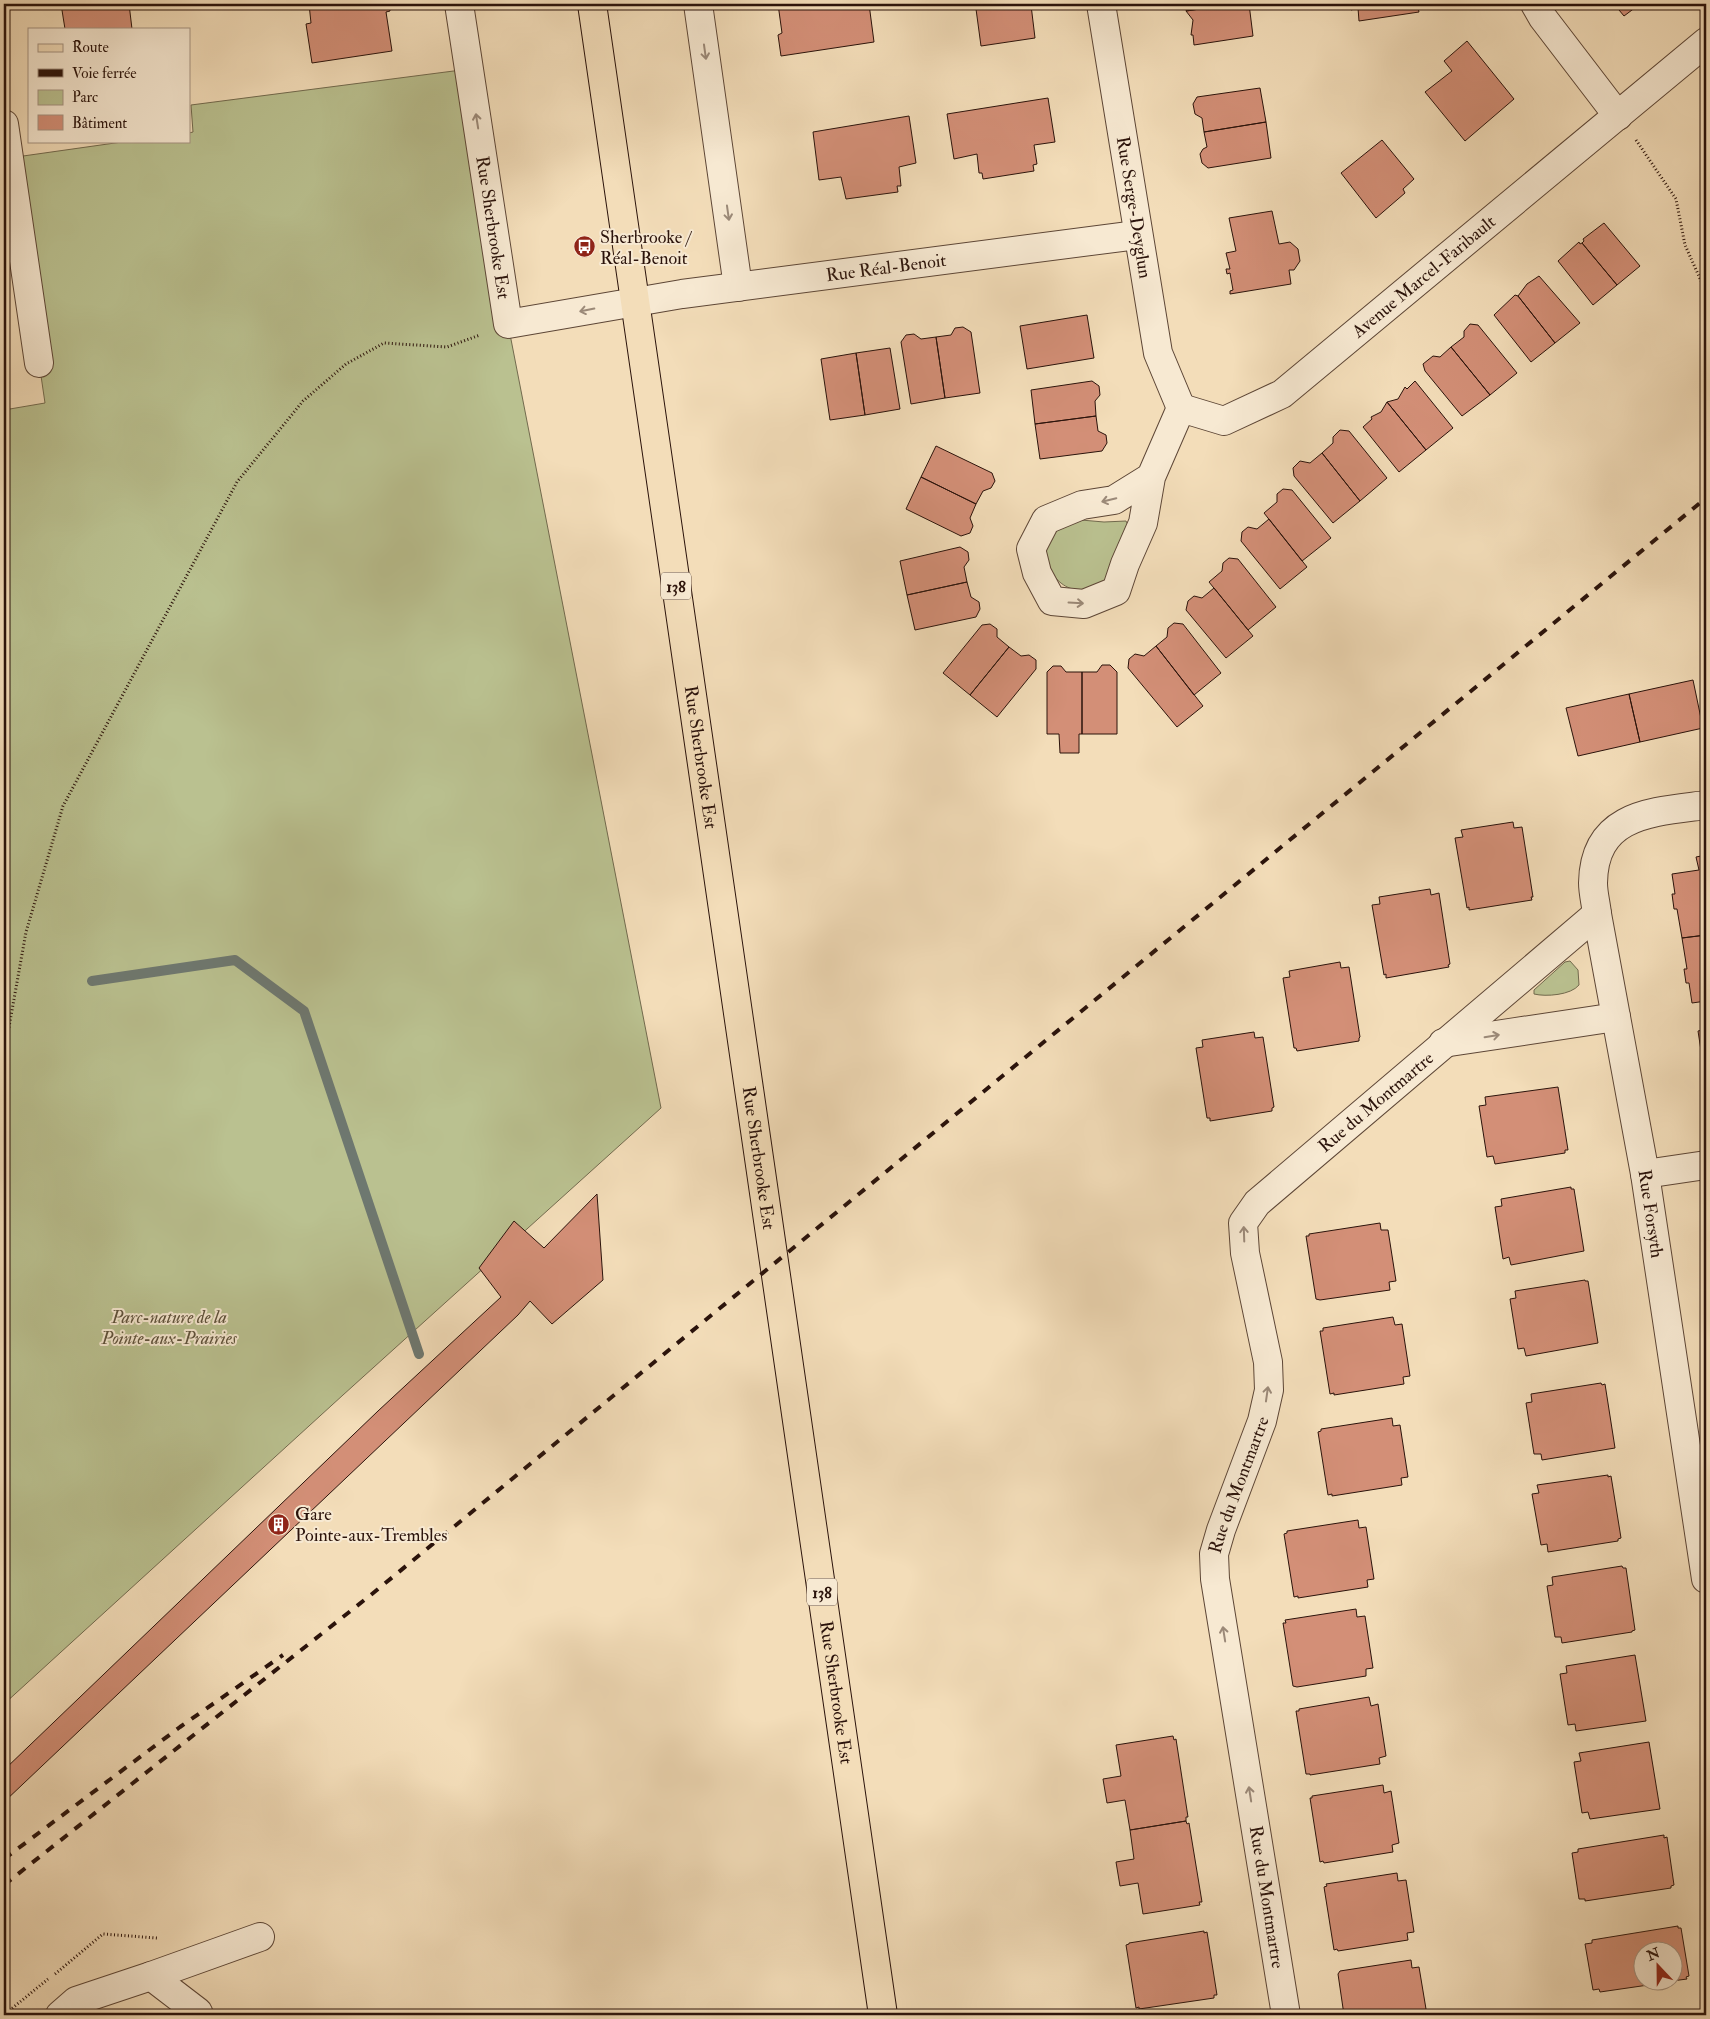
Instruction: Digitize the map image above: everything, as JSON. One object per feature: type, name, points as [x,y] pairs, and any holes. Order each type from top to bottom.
[{"type":"main road","name":"Rue Sherbrooke Est","points":[[592,4],[884,2015]]},
{"type":"street","name":"Rue Sherbrooke Est","points":[[459,4],[508,324],[635,301]]},
{"type":"street","points":[[698,4],[738,287]]},
{"type":"street","name":"Rue Serge-Deyglun","points":[[1101,4],[1158,353],[1181,408]]},
{"type":"street","points":[[1535,4],[1542,18],[1618,116]]},
{"type":"street","name":"Avenue Marcel-Faribault","points":[[1181,408],[1224,422],[1282,394],[1706,42]]},
{"type":"street","points":[[4,124],[39,363]]},
{"type":"street","name":"Rue Réal-Benoit","points":[[635,301],[1138,235]]},
{"type":"street","points":[[1151,478],[1114,500],[1082,506],[1046,520],[1031,549],[1037,573],[1052,601],[1084,604],[1116,591],[1125,564],[1143,523],[1151,478],[1181,408]]},
{"type":"street","name":"Rue Forsyth","points":[[1706,805],[1656,812],[1630,820],[1611,832],[1598,851],[1593,883],[1702,1523],[1706,1579]]},
{"type":"street","name":"Rue du Montmartre","points":[[1286,2015],[1215,1580],[1214,1554],[1221,1530],[1262,1421],[1269,1390],[1268,1362],[1245,1253],[1243,1222],[1257,1202],[1597,914]]},
{"type":"street","name":"Rue du Montmartre","points":[[1443,1043],[1616,1017]]},
{"type":"street","points":[[1644,1174],[1706,1165]]},
{"type":"street","points":[[60,2015],[76,2001],[260,1937]]},
{"type":"street","points":[[151,1976],[198,2012],[199,2015]]},
{"type":"path","points":[[1618,116],[1676,199],[1685,245],[1693,267],[1706,292]]},
{"type":"path","points":[[4,1055],[26,932],[63,806],[237,482],[303,401],[346,364],[384,343],[447,347],[508,324]]},
{"type":"path","points":[[4,2015],[103,1934],[165,1938]]},
{"type":"green space","name":"Parc-nature de la Pointe-aux-Prairies","points":[[469,69],[508,324],[661,1108],[4,1704],[4,410],[45,403],[9,158],[122,142],[190,142],[190,133],[193,132],[191,105]]},
{"type":"green space","points":[[1081,520],[1126,521],[1128,525],[1107,580],[1084,590],[1070,588],[1061,583],[1049,566],[1046,555],[1047,545],[1051,536],[1059,528]]},
{"type":"green space","points":[[1570,961],[1578,970],[1579,985],[1564,993],[1534,994],[1534,990],[1565,962]]},
{"type":"building","points":[[61,4],[129,4],[132,28],[65,28]]},
{"type":"building","points":[[309,4],[389,4],[390,11],[386,12],[392,51],[312,63],[306,24],[311,23]]},
{"type":"building","points":[[778,4],[869,4],[874,42],[781,56],[778,35],[782,33]]},
{"type":"building","points":[[978,4],[1033,4],[1031,5],[1035,38],[981,46],[976,9],[979,9]]},
{"type":"building","points":[[1188,4],[1234,4],[1186,11]]},
{"type":"building","points":[[1234,4],[1249,4],[1253,36],[1194,45],[1193,35],[1191,35],[1193,20],[1186,11]]},
{"type":"building","points":[[1351,4],[1417,4],[1419,12],[1359,21],[1358,8],[1351,10]]},
{"type":"building","points":[[1614,4],[1640,4],[1624,16]]},
{"type":"building","points":[[1467,41],[1514,99],[1465,141],[1425,92],[1452,71],[1444,61]]},
{"type":"building","points":[[1260,88],[1266,122],[1204,132],[1202,118],[1195,114],[1193,104],[1197,97]]},
{"type":"building","points":[[1048,98],[1055,142],[1034,145],[1037,164],[1033,165],[1034,171],[983,179],[982,173],[979,173],[977,154],[954,159],[947,114]]},
{"type":"building","points":[[909,116],[916,163],[899,167],[901,186],[897,186],[898,192],[846,199],[841,177],[819,180],[813,132]]},
{"type":"building","points":[[1266,122],[1271,158],[1208,168],[1202,163],[1200,154],[1207,147],[1204,132]]},
{"type":"building","points":[[1382,140],[1414,179],[1403,189],[1405,193],[1376,218],[1341,173]]},
{"type":"building","points":[[1272,211],[1279,244],[1290,242],[1298,249],[1300,261],[1294,270],[1289,270],[1291,284],[1230,294],[1230,291],[1233,290],[1230,273],[1227,274],[1226,269],[1230,269],[1226,253],[1236,251],[1229,218]]},
{"type":"building","points":[[1604,223],[1640,266],[1617,285],[1582,243],[1583,239]]},
{"type":"building","points":[[1579,242],[1580,244],[1582,243],[1617,285],[1593,305],[1558,261]]},
{"type":"building","points":[[1539,276],[1580,323],[1555,343],[1518,296],[1527,284]]},
{"type":"building","points":[[1515,295],[1518,296],[1555,343],[1531,362],[1494,315]]},
{"type":"building","points":[[1087,315],[1094,358],[1027,369],[1020,326]]},
{"type":"building","points":[[1470,324],[1478,325],[1517,373],[1490,395],[1451,347],[1464,337],[1464,331]]},
{"type":"building","points":[[963,327],[971,332],[980,393],[945,398],[936,337],[951,335],[955,328]]},
{"type":"building","points":[[914,334],[921,339],[936,337],[945,398],[911,404],[901,342],[906,335]]},
{"type":"building","points":[[1451,347],[1490,395],[1462,416],[1425,371],[1423,364],[1433,356],[1440,357]]},
{"type":"building","points":[[890,348],[900,409],[865,415],[856,353]]},
{"type":"building","points":[[856,353],[865,415],[830,420],[821,359]]},
{"type":"building","points":[[1092,381],[1099,386],[1100,395],[1095,401],[1096,416],[1035,424],[1031,390]]},
{"type":"building","points":[[1415,381],[1453,428],[1426,450],[1387,402],[1398,399],[1405,387],[1407,389]]},
{"type":"building","points":[[1387,402],[1426,450],[1399,472],[1363,427],[1372,419],[1371,417],[1381,412]]},
{"type":"building","points":[[1096,416],[1098,431],[1106,435],[1107,443],[1102,451],[1040,459],[1035,424]]},
{"type":"building","points":[[1340,430],[1349,431],[1387,478],[1360,501],[1322,453],[1333,443],[1333,437]]},
{"type":"building","points":[[936,446],[992,473],[995,481],[991,488],[983,491],[976,504],[921,477]]},
{"type":"building","points":[[1322,453],[1360,501],[1333,523],[1294,476],[1293,468],[1300,461],[1310,463]]},
{"type":"building","points":[[921,477],[976,504],[970,518],[973,526],[970,533],[961,536],[906,509]]},
{"type":"building","points":[[1283,489],[1292,490],[1331,538],[1302,561],[1264,513],[1277,502],[1277,494]]},
{"type":"building","points":[[1269,519],[1307,567],[1280,589],[1241,541],[1242,532],[1248,527],[1257,529]]},
{"type":"building","points":[[960,547],[968,552],[969,560],[964,567],[967,582],[907,595],[900,561]]},
{"type":"building","points":[[1229,558],[1238,559],[1276,607],[1248,630],[1209,582],[1222,571],[1223,563]]},
{"type":"building","points":[[967,582],[971,597],[979,602],[980,609],[976,617],[915,630],[907,595]]},
{"type":"building","points":[[1214,588],[1253,636],[1226,658],[1186,610],[1188,601],[1194,596],[1202,598]]},
{"type":"building","points":[[1174,623],[1183,624],[1221,673],[1194,695],[1156,646],[1167,637],[1168,628]]},
{"type":"building","points":[[990,624],[997,629],[997,637],[1009,647],[970,695],[943,673],[982,625]]},
{"type":"building","points":[[1156,646],[1203,706],[1177,727],[1128,668],[1129,659],[1135,654],[1144,656]]},
{"type":"building","points":[[1009,647],[1021,656],[1029,655],[1036,660],[1036,669],[997,717],[970,695]]},
{"type":"building","points":[[1102,665],[1110,665],[1117,672],[1117,734],[1082,734],[1082,672],[1097,672]]},
{"type":"building","points":[[1053,666],[1061,666],[1066,672],[1082,672],[1082,734],[1079,734],[1079,753],[1060,753],[1059,734],[1047,734],[1047,672]]},
{"type":"building","points":[[1693,680],[1703,728],[1640,742],[1629,694]]},
{"type":"building","points":[[1629,694],[1640,742],[1578,756],[1566,708]]},
{"type":"building","points":[[1513,822],[1514,828],[1522,827],[1532,900],[1469,910],[1469,907],[1467,908],[1455,838],[1463,837],[1461,830]]},
{"type":"building","points":[[1706,855],[1706,935],[1682,938],[1677,909],[1674,909],[1672,894],[1675,894],[1672,874],[1699,870],[1696,857]]},
{"type":"building","points":[[1430,889],[1431,895],[1439,893],[1449,967],[1386,978],[1372,905],[1380,904],[1379,897]]},
{"type":"building","points":[[1706,935],[1706,1001],[1692,1003],[1689,983],[1686,983],[1684,969],[1687,969],[1682,938]]},
{"type":"building","points":[[1340,962],[1341,968],[1349,967],[1360,1037],[1359,1041],[1297,1051],[1294,1048],[1283,978],[1290,977],[1289,971]]},
{"type":"building","points":[[1706,1029],[1706,1083],[1698,1031]]},
{"type":"building","points":[[1254,1032],[1255,1038],[1263,1037],[1274,1107],[1272,1111],[1210,1121],[1210,1118],[1207,1118],[1196,1048],[1203,1047],[1202,1040]]},
{"type":"building","points":[[1558,1087],[1568,1150],[1565,1150],[1565,1153],[1495,1164],[1493,1156],[1487,1157],[1479,1106],[1486,1105],[1485,1097]]},
{"type":"building","points":[[1571,1187],[1571,1189],[1574,1189],[1584,1251],[1511,1265],[1509,1257],[1503,1259],[1495,1207],[1502,1206],[1501,1199]]},
{"type":"building","name":"Gare Pointe-aux-Trembles","points":[[597,1194],[603,1280],[552,1324],[530,1301],[518,1315],[4,1802],[4,1770],[378,1411],[501,1297],[479,1268],[514,1221],[544,1248]]},
{"type":"building","points":[[1380,1223],[1381,1230],[1388,1230],[1396,1281],[1389,1282],[1390,1290],[1316,1299],[1306,1236]]},
{"type":"building","points":[[1588,1281],[1598,1343],[1526,1356],[1524,1348],[1518,1349],[1510,1299],[1516,1298],[1515,1291]]},
{"type":"building","points":[[1393,1317],[1395,1325],[1402,1324],[1410,1376],[1403,1377],[1404,1384],[1334,1395],[1334,1393],[1330,1394],[1320,1331],[1323,1331],[1323,1328]]},
{"type":"building","points":[[1601,1383],[1602,1385],[1605,1384],[1615,1448],[1542,1460],[1541,1454],[1534,1454],[1526,1403],[1532,1402],[1531,1394]]},
{"type":"building","points":[[1392,1418],[1393,1426],[1400,1425],[1408,1477],[1401,1478],[1402,1485],[1332,1496],[1332,1494],[1328,1495],[1318,1432],[1321,1429]]},
{"type":"building","points":[[1608,1475],[1608,1477],[1611,1476],[1621,1538],[1618,1541],[1548,1552],[1547,1544],[1541,1545],[1532,1494],[1539,1493],[1537,1485]]},
{"type":"building","points":[[1358,1520],[1359,1528],[1366,1527],[1374,1579],[1367,1580],[1368,1587],[1298,1598],[1298,1596],[1294,1597],[1284,1534],[1287,1531]]},
{"type":"building","points":[[1622,1566],[1626,1568],[1635,1630],[1562,1643],[1561,1637],[1555,1637],[1547,1586],[1553,1585],[1552,1577]]},
{"type":"building","points":[[1356,1609],[1357,1617],[1365,1616],[1373,1668],[1366,1669],[1366,1676],[1297,1687],[1293,1686],[1283,1623],[1286,1623],[1285,1620]]},
{"type":"building","points":[[1635,1655],[1646,1721],[1576,1731],[1575,1724],[1568,1725],[1560,1674],[1567,1673],[1566,1666]]},
{"type":"building","points":[[1369,1697],[1371,1706],[1378,1704],[1386,1756],[1379,1758],[1380,1764],[1310,1775],[1306,1774],[1296,1711]]},
{"type":"building","points":[[1173,1736],[1174,1740],[1176,1739],[1188,1817],[1186,1817],[1186,1821],[1130,1830],[1125,1800],[1107,1803],[1103,1779],[1121,1776],[1116,1745]]},
{"type":"building","points":[[1649,1742],[1660,1809],[1590,1819],[1588,1812],[1582,1813],[1574,1762],[1581,1761],[1579,1753]]},
{"type":"building","points":[[1383,1785],[1384,1793],[1391,1791],[1399,1843],[1392,1845],[1393,1852],[1324,1863],[1323,1861],[1320,1862],[1310,1798],[1312,1796]]},
{"type":"building","points":[[1186,1821],[1187,1824],[1189,1823],[1202,1902],[1199,1902],[1200,1905],[1143,1914],[1138,1883],[1120,1886],[1116,1862],[1134,1859],[1130,1830]]},
{"type":"building","points":[[1664,1835],[1664,1838],[1667,1837],[1674,1885],[1671,1888],[1585,1901],[1585,1899],[1579,1899],[1572,1853],[1578,1852],[1578,1849]]},
{"type":"building","points":[[1397,1873],[1398,1881],[1406,1880],[1414,1932],[1407,1933],[1408,1940],[1338,1951],[1337,1949],[1334,1950],[1324,1887],[1327,1886],[1326,1884]]},
{"type":"building","points":[[1678,1926],[1678,1928],[1681,1928],[1689,1976],[1686,1977],[1687,1979],[1682,1980],[1682,1942],[1632,1942],[1632,1987],[1600,1992],[1599,1989],[1593,1990],[1585,1944],[1592,1943],[1592,1940]]},
{"type":"building","points":[[1204,1931],[1204,1933],[1207,1932],[1217,1995],[1214,1995],[1214,1998],[1136,2008],[1126,1945]]},
{"type":"building","points":[[1411,1960],[1412,1968],[1419,1967],[1427,2015],[1344,2015],[1338,1974],[1340,1971]]},
{"type":"building","points":[[1692,2010],[1695,2015],[1662,2015]]},
{"type":"waterway","points":[[92,981],[235,960],[304,1011],[419,1354]]},
{"type":"railway","points":[[4,1885],[372,1594],[1706,498]]},
{"type":"railway","points":[[4,1859],[180,1727],[283,1655]]},
{"type":"place","name":"Sherbrooke / Réal-Benoit","points":[[584,247]]},
{"type":"place","name":"Gare Pointe-aux-Trembles","points":[[279,1524]]}]
